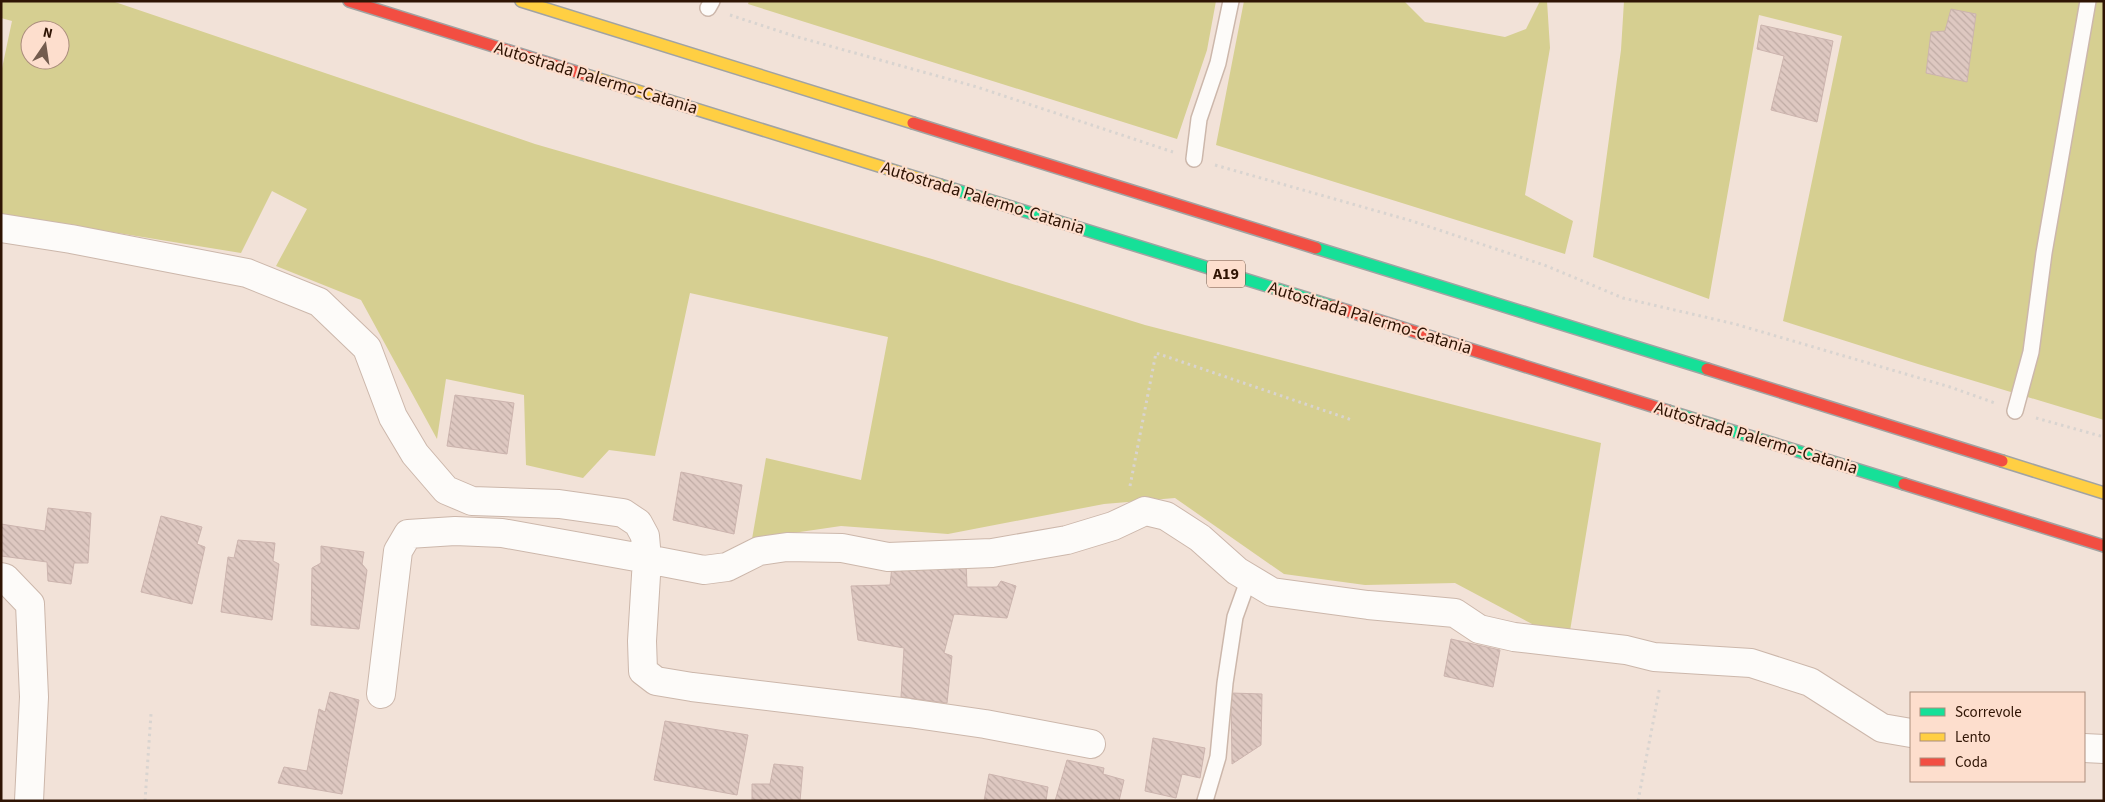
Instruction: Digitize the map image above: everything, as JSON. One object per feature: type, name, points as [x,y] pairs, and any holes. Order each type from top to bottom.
[{"type":"highway","name":"Autostrada Palermo-Catania","points":[[349,1],[2104,546]]},
{"type":"highway","points":[[521,1],[2104,493]]},
{"type":"street","points":[[1,228],[81,240],[247,273],[319,302],[367,348],[393,417],[414,454],[446,490],[472,501],[559,504],[623,513],[638,523],[645,536],[648,559],[642,641],[643,671],[656,681],[910,713],[985,724],[1091,744]]},
{"type":"street","points":[[381,694],[398,551],[408,534],[455,531],[502,533],[704,570],[726,567],[759,551],[787,547],[842,548],[888,557],[992,553],[1067,540],[1124,521],[1145,511],[1166,516],[1200,538],[1237,571],[1272,592],[1368,605],[1455,613],[1479,629],[1514,637],[1626,650],[1654,658],[1751,663],[1810,682],[1882,728],[1910,733]]},
{"type":"street","points":[[1,577],[5,578],[30,604],[34,697],[29,801]]},
{"type":"street","points":[[2085,748],[2104,749]]},
{"type":"lane","points":[[1194,159],[1198,119],[1218,63],[1231,1]]},
{"type":"lane","points":[[2015,411],[2031,352],[2044,253],[2088,1]]},
{"type":"lane","points":[[1205,801],[1218,757],[1225,683],[1235,617],[1249,578]]},
{"type":"path","points":[[710,4],[794,36],[977,87],[1194,159],[1422,224],[1544,265],[1623,298],[1735,324],[1950,387],[2047,422],[2104,437]]},
{"type":"path","points":[[1124,521],[1156,353],[1352,420]]},
{"type":"path","points":[[1638,801],[1666,658]]},
{"type":"path","points":[[144,801],[151,714]]},
{"type":"shaded area","points":[[1,1],[112,1],[535,144],[932,259],[1145,325],[1601,443],[1568,643],[1455,583],[1365,585],[1284,574],[1175,498],[1104,504],[948,534],[841,526],[752,539],[766,458],[861,480],[888,337],[690,293],[655,456],[609,450],[583,478],[526,465],[524,395],[446,379],[437,439],[361,300],[276,266],[307,209],[272,191],[241,253],[1,214],[1,73],[12,21],[1,18]]},
{"type":"shaded area","points":[[749,1],[1216,1],[1207,50],[1177,139],[748,4]]},
{"type":"shaded area","points":[[1244,1],[1404,1],[1425,22],[1505,37],[1526,29],[1540,1],[1547,1],[1550,48],[1525,195],[1573,221],[1565,254],[1216,145]]},
{"type":"shaded area","points":[[1624,1],[2104,1],[2104,420],[1783,321],[1842,36],[1759,15],[1709,299],[1593,257],[1621,50]]},
{"type":"building","points":[[1951,9],[1976,14],[1967,82],[1926,73],[1931,32],[1945,31]]},
{"type":"building","points":[[1761,25],[1833,41],[1817,122],[1771,110],[1784,56],[1757,49]]},
{"type":"building","points":[[455,395],[514,403],[507,454],[447,446]]},
{"type":"building","points":[[681,472],[742,485],[734,534],[673,520]]},
{"type":"building","points":[[48,508],[91,513],[88,563],[74,563],[71,584],[48,581],[47,562],[1,556],[1,524],[45,531]]},
{"type":"building","points":[[161,516],[202,527],[197,544],[205,547],[192,604],[141,592]]},
{"type":"building","points":[[238,540],[275,543],[273,561],[279,564],[272,620],[221,612],[228,557],[234,558]]},
{"type":"building","points":[[321,546],[364,552],[362,564],[367,570],[359,629],[311,625],[312,568],[321,563]]},
{"type":"building","points":[[966,562],[967,587],[997,587],[1001,581],[1016,586],[1007,618],[954,614],[944,653],[952,656],[947,703],[901,697],[904,648],[858,640],[851,586],[890,585],[892,566]]},
{"type":"building","points":[[1451,639],[1500,650],[1493,687],[1444,676]]},
{"type":"building","points":[[330,692],[359,700],[342,794],[278,783],[284,767],[307,771],[319,709],[325,712]]},
{"type":"building","points":[[1231,693],[1262,694],[1261,745],[1232,764]]},
{"type":"building","points":[[665,721],[748,735],[737,795],[654,780]]},
{"type":"building","points":[[1153,738],[1205,748],[1200,778],[1182,774],[1176,798],[1145,791]]},
{"type":"building","points":[[1067,760],[1104,768],[1103,774],[1124,780],[1119,801],[1055,801]]},
{"type":"building","points":[[774,764],[803,767],[800,801],[752,801],[752,784],[770,784]]},
{"type":"building","points":[[989,774],[1048,787],[1046,801],[984,801]]},
{"type":"traffic: fast","points":[[940,185],[1332,306]]},
{"type":"traffic: fast","points":[[1316,248],[1707,369]]},
{"type":"traffic: fast","points":[[1668,411],[1904,484]]},
{"type":"traffic: slow","points":[[521,1],[913,123]]},
{"type":"traffic: slow","points":[[586,75],[940,185]]},
{"type":"traffic: slow","points":[[2002,461],[2104,493]]},
{"type":"traffic: jam","points":[[349,1],[586,75]]},
{"type":"traffic: jam","points":[[913,123],[1316,248]]},
{"type":"traffic: jam","points":[[1332,306],[1668,411]]},
{"type":"traffic: jam","points":[[1707,369],[2002,461]]},
{"type":"traffic: jam","points":[[1904,484],[2104,546]]}]
